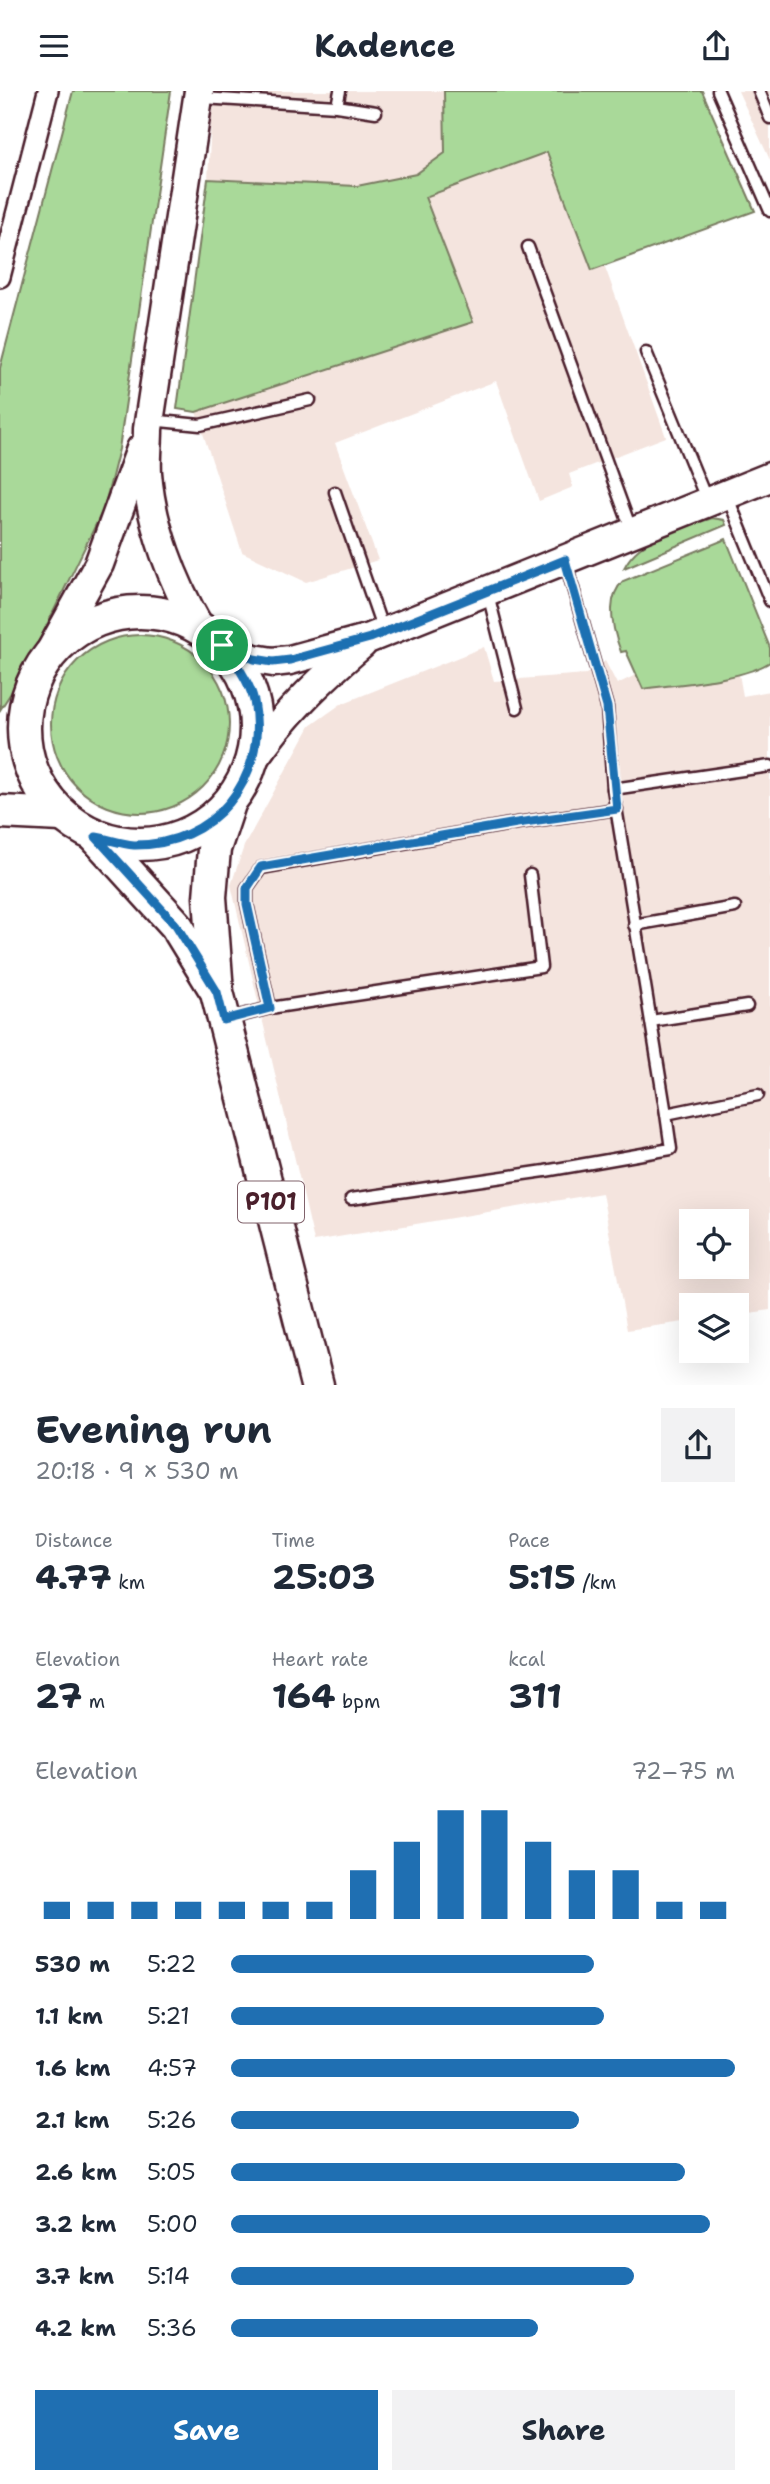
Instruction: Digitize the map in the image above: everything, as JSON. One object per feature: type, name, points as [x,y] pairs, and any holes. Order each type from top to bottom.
[{"type":"main road","name":"Р101","points":[[0,734],[28,694],[49,654],[80,627],[119,613],[161,613],[211,636],[241,670],[253,699],[257,730],[252,761],[243,784],[229,804],[202,827],[168,842],[132,845],[96,837]]},
{"type":"main road","name":"Р101","points":[[28,694],[23,716],[23,738],[35,780],[62,815],[96,837],[176,925],[221,1006]]},
{"type":"main road","name":"Р101","points":[[229,804],[215,849],[210,897],[221,1006],[317,1385]]},
{"type":"main road","points":[[0,812],[62,815]]},
{"type":"street","points":[[0,277],[48,91]]},
{"type":"street","points":[[198,94],[149,425],[147,474],[156,523],[183,599],[211,636],[254,659],[273,662],[290,660],[377,636],[770,477]]},
{"type":"street","points":[[49,654],[99,564],[149,425]]},
{"type":"street","points":[[252,761],[290,710],[327,673],[377,636]]},
{"type":"lane","points":[[337,106],[340,91]]},
{"type":"lane","points":[[719,91],[770,211]]},
{"type":"lane","points":[[759,91],[770,118]]},
{"type":"lane","points":[[198,94],[376,112]]},
{"type":"lane","points":[[528,247],[632,533]]},
{"type":"lane","points":[[646,352],[770,601]]},
{"type":"lane","points":[[149,425],[200,425],[310,400]]},
{"type":"lane","points":[[335,492],[377,636]]},
{"type":"lane","points":[[351,1199],[545,1171],[671,1149],[613,789],[607,707],[565,560]]},
{"type":"lane","points":[[487,590],[517,708]]},
{"type":"lane","points":[[613,789],[770,766]]},
{"type":"lane","points":[[270,1008],[247,904],[247,888],[261,867],[517,823],[617,809]]},
{"type":"lane","points":[[221,1006],[270,1008],[541,967],[530,875]]},
{"type":"lane","points":[[634,925],[736,907]]},
{"type":"lane","points":[[651,1021],[747,1006]]},
{"type":"lane","points":[[666,1114],[758,1095]]},
{"type":"shaded area","points":[[217,91],[444,91],[445,153],[416,174],[357,186],[208,179],[211,120]]},
{"type":"shaded area","points":[[738,91],[770,91],[770,160]]},
{"type":"shaded area","points":[[548,152],[592,269],[605,267],[666,437],[569,474],[573,487],[539,501],[496,381],[335,443],[378,560],[306,582],[242,552],[196,412],[473,322],[425,196]]},
{"type":"shaded area","points":[[484,647],[494,681],[586,674],[605,661],[617,684],[638,674],[643,689],[739,674],[743,696],[770,691],[770,1310],[749,1313],[749,1293],[679,1293],[679,1323],[627,1330],[602,1193],[314,1241],[231,885],[244,846],[310,726],[341,704]]},
{"type":"green space","points":[[73,91],[171,91],[119,449],[104,508],[23,674],[0,710],[0,368]]},
{"type":"green space","points":[[444,91],[702,91],[755,211],[592,270],[547,152],[425,197],[473,322],[196,412],[177,409],[208,179],[357,186],[416,174],[445,153]]},
{"type":"green space","points":[[712,518],[724,520],[726,525],[624,568],[640,548],[651,541]]},
{"type":"green space","points":[[726,539],[770,648],[770,662],[727,677],[643,689],[626,651],[621,652],[615,635],[612,606],[617,588],[623,581]]},
{"type":"green space","points":[[140,635],[157,636],[174,642],[203,661],[222,690],[228,707],[228,741],[222,758],[203,787],[174,806],[157,812],[140,813],[123,812],[106,806],[77,787],[58,758],[52,741],[51,724],[52,707],[58,690],[77,661],[106,642],[123,636]]},
{"type":"route","points":[[565,560],[607,707],[617,809],[517,823],[261,867],[247,888],[247,904],[270,1008],[224,1020],[217,992],[176,925],[96,837],[132,845],[168,842],[202,827],[229,804],[243,784],[252,761],[257,730],[253,699],[241,670],[222,645],[254,659],[273,662],[290,660],[370,638],[565,560]]}]
